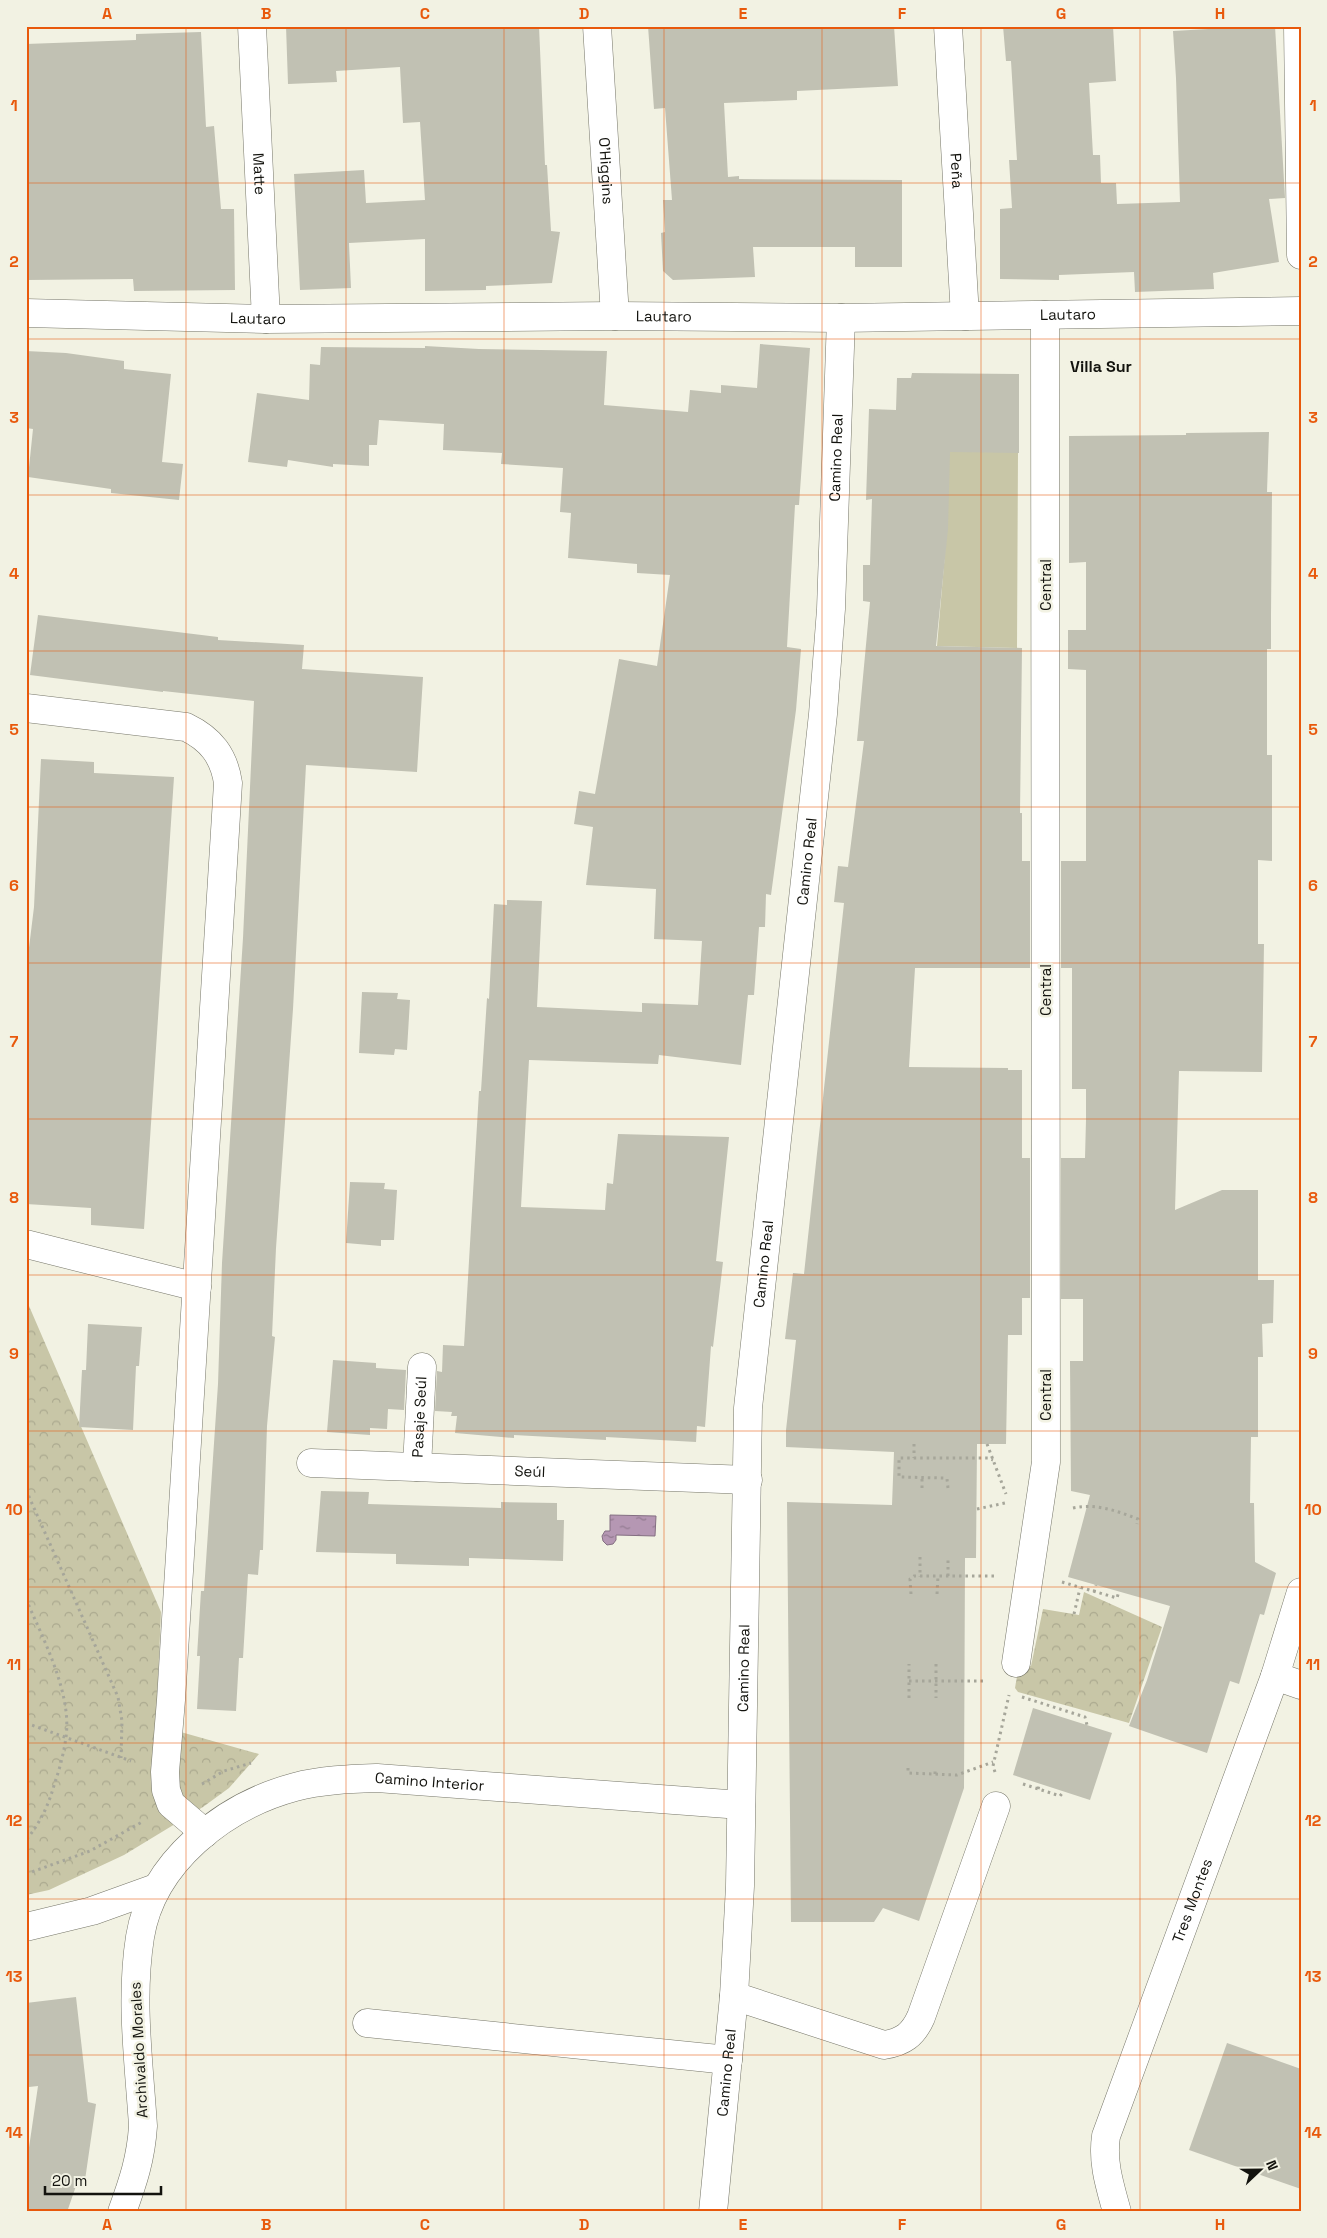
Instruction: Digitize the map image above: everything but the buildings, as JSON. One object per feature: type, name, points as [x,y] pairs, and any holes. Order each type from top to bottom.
[{"type":"street","name":"Matte","points":[[252,26],[266,319]]},
{"type":"street","name":"O'Higgins","points":[[597,26],[615,316]]},
{"type":"street","name":"Peña","points":[[948,26],[965,316]]},
{"type":"street","points":[[1298,26],[1301,255]]},
{"type":"street","name":"Lautaro","points":[[26,313],[266,319],[615,316],[841,318],[1301,311]]},
{"type":"street","name":"Central","points":[[1014,1672],[1046,1462],[1045,315]]},
{"type":"street","name":"Camino Real","points":[[713,2212],[734,1996],[740,1886],[750,1390],[823,714],[831,609],[841,318]]},
{"type":"street","points":[[26,708],[186,727],[201,734],[213,745],[221,757],[226,770],[228,793],[171,1700],[164,1772],[166,1790],[171,1804],[205,1833]]},
{"type":"street","points":[[26,1244],[197,1288]]},
{"type":"street","name":"Pasaje Seúl","points":[[417,1468],[422,1367]]},
{"type":"street","name":"Seúl","points":[[311,1463],[748,1480]]},
{"type":"street","name":"Tres Montes","points":[[1117,2212],[1106,2170],[1104,2152],[1106,2136],[1275,1676],[1301,1592]]},
{"type":"street","points":[[1275,1676],[1301,1685]]},
{"type":"street","name":"Camino Interior","points":[[156,1888],[182,1855],[205,1833],[232,1814],[266,1796],[296,1786],[335,1780],[377,1778],[741,1806]]},
{"type":"street","points":[[734,1996],[884,2045],[906,2039],[916,2028],[921,2017],[996,1806]]},
{"type":"street","points":[[26,1928],[92,1911],[156,1888]]},
{"type":"street","name":"Archivaldo Morales","points":[[122,2212],[138,2168],[142,2149],[143,2126],[135,1984],[140,1935],[156,1888]]},
{"type":"street","points":[[367,2023],[728,2060]]},
{"type":"path","points":[[914,1444],[914,1458]]},
{"type":"path","points":[[987,1444],[1008,1502]]},
{"type":"path","points":[[948,1488],[947,1479],[897,1476],[899,1458],[988,1458],[993,1460]]},
{"type":"path","points":[[922,1478],[922,1488]]},
{"type":"path","points":[[26,1490],[118,1698],[122,1720],[122,1758]]},
{"type":"path","points":[[1070,1515],[1071,1509],[1074,1508],[1096,1507],[1113,1510],[1138,1519],[1137,1524]]},
{"type":"path","points":[[1112,1517],[1113,1510]]},
{"type":"path","points":[[920,1557],[920,1577]]},
{"type":"path","points":[[948,1557],[948,1576]]},
{"type":"path","points":[[911,1594],[910,1579],[914,1576],[1029,1576]]},
{"type":"path","points":[[938,1576],[938,1594]]},
{"type":"path","points":[[1059,1579],[1064,1583],[1116,1598],[1118,1591]]},
{"type":"path","points":[[1094,1592],[1096,1585]]},
{"type":"path","points":[[1074,1614],[1080,1588]]},
{"type":"path","points":[[26,1598],[61,1685],[66,1715],[67,1737],[60,1768],[44,1816],[26,1840]]},
{"type":"path","points":[[909,1664],[909,1698]]},
{"type":"path","points":[[936,1664],[936,1698]]},
{"type":"path","points":[[909,1681],[936,1681],[1014,1672],[993,1766],[996,1774]]},
{"type":"path","points":[[1009,1693],[1085,1717],[1087,1725]]},
{"type":"path","points":[[1060,1717],[1062,1710]]},
{"type":"path","points":[[26,1723],[122,1758],[204,1783]]},
{"type":"path","points":[[908,1768],[908,1773],[962,1774],[994,1762]]},
{"type":"path","points":[[935,1768],[935,1774]]},
{"type":"path","points":[[1021,1783],[1060,1796],[1064,1791]]},
{"type":"path","points":[[1038,1789],[1040,1783]]},
{"type":"green space","points":[[948,452],[1018,452],[1017,648],[937,646],[945,553]]},
{"type":"green space","points":[[26,1299],[161,1612],[156,1725],[259,1754],[229,1788],[203,1807],[124,1855],[49,1890],[26,1895]]},
{"type":"green space","points":[[1084,1592],[1162,1627],[1129,1723],[1018,1692],[1015,1688],[1019,1665],[1031,1666],[1043,1609],[1079,1615]]},
{"type":"water","points":[[610,1515],[656,1516],[655,1536],[616,1535],[616,1540],[613,1544],[607,1545],[603,1541],[602,1536],[605,1531],[610,1531]]},
{"type":"district","name":"Villa Sur","points":[[1101,366]]}]
